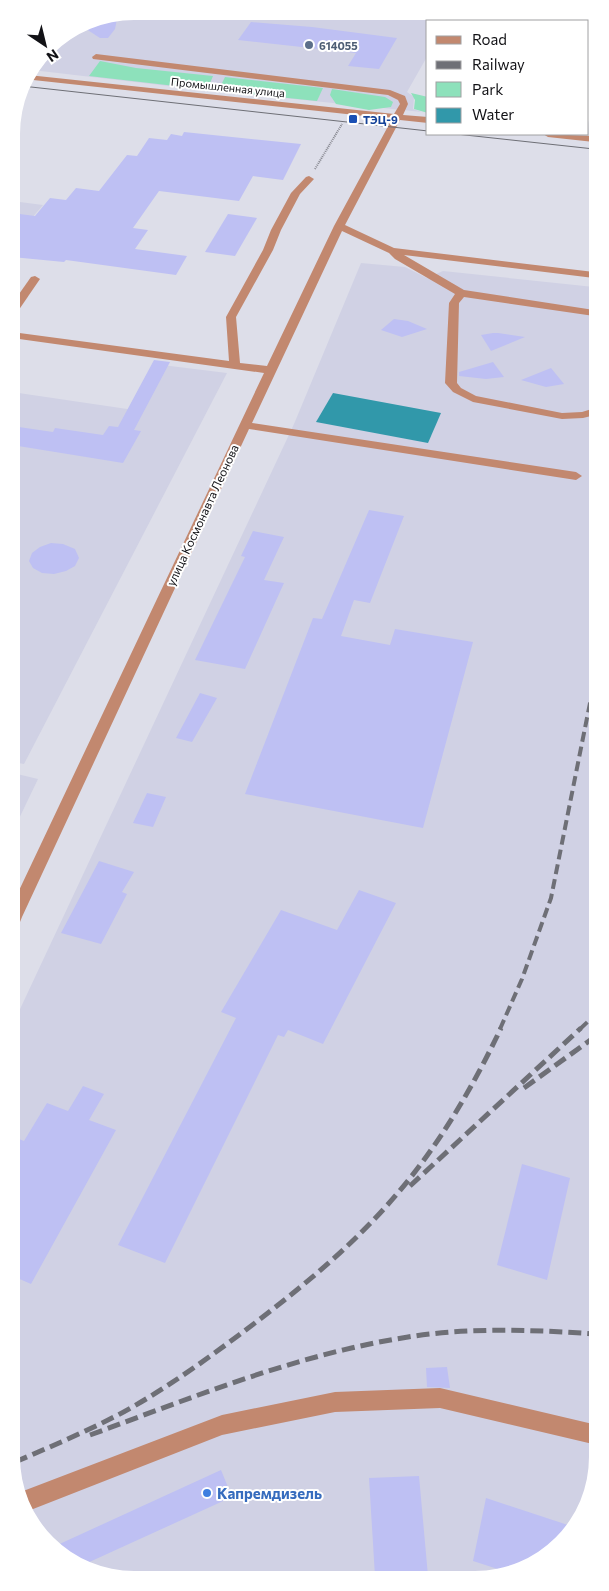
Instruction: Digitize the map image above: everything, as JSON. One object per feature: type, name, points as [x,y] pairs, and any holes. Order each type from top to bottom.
[{"type":"street","points":[[96,57],[203,69],[217,79],[395,94],[402,98],[404,102],[398,117]]},
{"type":"street","name":"Промышленная улица","points":[[35,78],[426,120]]},
{"type":"street","points":[[207,96],[217,79]]},
{"type":"street","name":"улица Космонавта Леонова","points":[[20,904],[339,226],[398,117]]},
{"type":"street","points":[[557,135],[589,138]]},
{"type":"street","points":[[235,366],[231,317],[268,250],[276,230],[290,208],[296,193],[309,179]]},
{"type":"street","points":[[339,226],[392,251],[461,293],[589,312]]},
{"type":"street","points":[[392,251],[589,274]]},
{"type":"street","points":[[20,301],[35,279]]},
{"type":"street","points":[[461,293],[454,303],[451,382],[457,390],[473,399],[562,416],[589,413]]},
{"type":"street","points":[[20,336],[270,370]]},
{"type":"street","points":[[244,425],[576,476]]},
{"type":"street","points":[[29,1500],[222,1425],[335,1402],[440,1398],[589,1433]]},
{"type":"path","points":[[309,179],[341,124],[347,124]]},
{"type":"shaded area","points":[[426,20],[426,59],[407,92],[414,97],[413,109],[422,112],[203,90],[39,71],[70,70],[70,40],[97,26],[119,21]]},
{"type":"shaded area","points":[[20,202],[43,205],[20,232]]},
{"type":"shaded area","points":[[361,263],[405,267],[427,278],[443,271],[589,286],[589,1465],[580,1501],[574,1514],[561,1532],[532,1556],[505,1567],[490,1570],[126,1571],[112,1569],[77,1556],[53,1538],[35,1514],[24,1487],[21,1472],[20,1009],[294,424]]},
{"type":"shaded area","points":[[162,365],[227,373],[24,764],[20,763],[20,393],[134,410]]},
{"type":"shaded area","points":[[20,775],[38,779],[20,816]]},
{"type":"green space","points":[[100,61],[136,68],[213,76],[208,88],[201,89],[89,76]]},
{"type":"green space","points":[[225,77],[323,88],[317,101],[221,91],[219,89]]},
{"type":"green space","points":[[332,89],[385,97],[393,102],[391,107],[369,110],[336,104],[330,95]]},
{"type":"green space","points":[[411,93],[426,97],[426,112],[414,109],[415,100]]},
{"type":"water","points":[[333,393],[441,413],[428,443],[316,422]]},
{"type":"building","points":[[116,22],[115,29],[108,38],[100,38],[88,30]]},
{"type":"building","points":[[251,22],[312,27],[397,38],[379,69],[348,66],[356,53],[238,40]]},
{"type":"building","points":[[184,132],[301,144],[283,180],[253,176],[239,201],[159,191],[133,228],[148,230],[135,249],[187,256],[176,275],[66,260],[64,262],[20,258],[20,214],[35,216],[50,198],[66,200],[76,188],[99,191],[127,155],[137,156],[149,138],[167,140],[171,134],[182,136]]},
{"type":"building","points":[[228,214],[257,218],[235,256],[205,252]]},
{"type":"building","points":[[394,319],[408,321],[427,329],[402,337],[381,330]]},
{"type":"building","points":[[493,333],[525,337],[491,351],[481,335]]},
{"type":"building","points":[[154,360],[170,362],[134,430],[141,431],[123,463],[20,446],[20,427],[53,432],[55,428],[103,435],[109,426],[118,427]]},
{"type":"building","points":[[493,362],[504,377],[486,379],[459,376],[459,372]]},
{"type":"building","points":[[551,368],[564,384],[546,387],[521,380]]},
{"type":"building","points":[[369,510],[404,516],[370,603],[354,600],[341,636],[390,645],[395,629],[473,642],[423,828],[245,794],[313,618],[322,619]]},
{"type":"building","points":[[253,531],[284,537],[264,580],[284,583],[245,669],[195,660],[245,557],[241,556]]},
{"type":"building","points":[[51,543],[63,544],[75,549],[79,558],[75,566],[54,574],[42,573],[33,568],[29,561],[32,553],[40,547]]},
{"type":"building","points":[[200,693],[217,698],[192,742],[176,738]]},
{"type":"building","points":[[147,793],[166,797],[153,827],[133,823]]},
{"type":"building","points":[[99,861],[134,872],[122,892],[127,894],[101,944],[61,933]]},
{"type":"building","points":[[359,890],[396,903],[323,1044],[288,1030],[284,1037],[278,1035],[165,1263],[118,1245],[236,1018],[221,1012],[281,910],[337,930]]},
{"type":"building","points":[[83,1086],[104,1094],[89,1120],[116,1130],[31,1284],[20,1279],[20,1139],[24,1141],[47,1103],[68,1111]]},
{"type":"building","points":[[522,1164],[570,1178],[547,1280],[497,1265]]},
{"type":"building","points":[[447,1367],[450,1388],[427,1387],[426,1368]]},
{"type":"building","points":[[221,1470],[232,1497],[90,1562],[77,1556],[60,1544]]},
{"type":"building","points":[[419,1476],[428,1571],[375,1571],[369,1478]]},
{"type":"building","points":[[486,1498],[567,1525],[550,1543],[532,1556],[519,1562],[497,1569],[473,1561]]},
{"type":"tram line","points":[[30,87],[426,131]]},
{"type":"tram line","points":[[465,135],[589,148]]},
{"type":"railway","points":[[500,1029],[522,979],[551,898],[589,708]]},
{"type":"railway","points":[[580,1029],[589,1021]]},
{"type":"railway","points":[[20,1460],[106,1421],[165,1387],[239,1335],[322,1269],[379,1214],[427,1156],[467,1094],[501,1028]]},
{"type":"railway","points":[[410,1186],[581,1028]]},
{"type":"railway","points":[[524,1088],[589,1041]]},
{"type":"railway","points":[[90,1435],[286,1365],[367,1345],[408,1337],[455,1332],[526,1331],[589,1334]]},
{"type":"place","name":"614055","points":[[309,45]]},
{"type":"place","name":"ТЭЦ-9","points":[[353,119]]},
{"type":"place","name":"Капремдизель","points":[[207,1493]]}]
